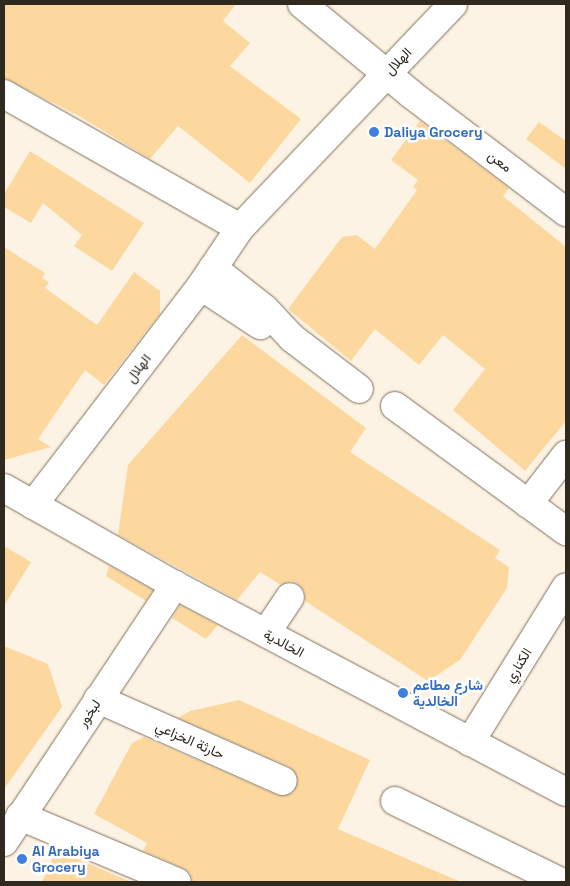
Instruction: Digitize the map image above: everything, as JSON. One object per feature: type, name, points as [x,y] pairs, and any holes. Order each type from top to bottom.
[{"type":"street","name":"معن","points":[[302,4],[566,212]]},
{"type":"street","name":"الهلال","points":[[33,504],[207,277],[240,228],[453,4]]},
{"type":"street","points":[[4,94],[240,228]]},
{"type":"street","points":[[207,277],[265,308],[292,338],[359,389]]},
{"type":"street","points":[[395,406],[566,531]]},
{"type":"street","points":[[528,504],[566,455]]},
{"type":"street","name":"الخالدية","points":[[4,488],[175,585],[566,792]]},
{"type":"street","name":"لبخور","points":[[4,842],[175,585]]},
{"type":"street","name":"الكناري","points":[[470,742],[566,587]]},
{"type":"street","points":[[266,633],[290,597]]},
{"type":"street","name":"حارثة الخزاعي","points":[[98,699],[283,781]]},
{"type":"street","points":[[395,801],[561,882]]},
{"type":"street","points":[[20,816],[177,882]]},
{"type":"building","points":[[4,4],[236,4],[223,21],[250,43],[230,66],[301,119],[250,183],[178,126],[150,159],[79,116],[4,78]]},
{"type":"building","points":[[420,121],[509,188],[503,196],[566,247],[566,421],[525,471],[453,410],[485,369],[443,335],[419,365],[375,329],[351,361],[288,309],[342,237],[357,235],[375,249],[417,190],[413,187],[418,180],[391,160]]},
{"type":"building","points":[[539,122],[566,141],[566,169],[526,139]]},
{"type":"building","points":[[30,151],[144,223],[112,271],[74,246],[82,235],[43,203],[31,223],[4,207],[4,194]]},
{"type":"building","points":[[4,247],[45,273],[42,278],[49,282],[45,288],[97,325],[134,272],[160,291],[160,314],[104,385],[85,370],[38,439],[51,447],[4,460]]},
{"type":"building","points":[[242,335],[366,428],[350,452],[500,550],[495,558],[509,567],[507,588],[460,660],[428,681],[305,601],[304,591],[298,584],[291,581],[281,585],[260,572],[237,600],[118,535],[128,465]]},
{"type":"building","points":[[4,546],[31,562],[4,606]]},
{"type":"building","points":[[109,566],[153,590],[146,601],[106,576]]},
{"type":"building","points":[[180,605],[218,625],[206,639],[172,618]]},
{"type":"building","points":[[4,646],[48,664],[62,707],[4,789]]},
{"type":"building","points":[[239,700],[370,760],[338,829],[461,882],[192,882],[190,873],[183,868],[143,851],[147,843],[94,814],[132,743],[144,737],[277,795],[293,793],[298,779],[290,767],[178,718],[190,711]]},
{"type":"building","points":[[56,850],[129,881],[137,882],[42,882]]},
{"type":"place","name":"Daliya Grocery","points":[[374,132]]},
{"type":"place","name":"شارع مطاعم الخالدية","points":[[403,693]]},
{"type":"place","name":"Al Arabiya Grocery","points":[[22,859]]}]
